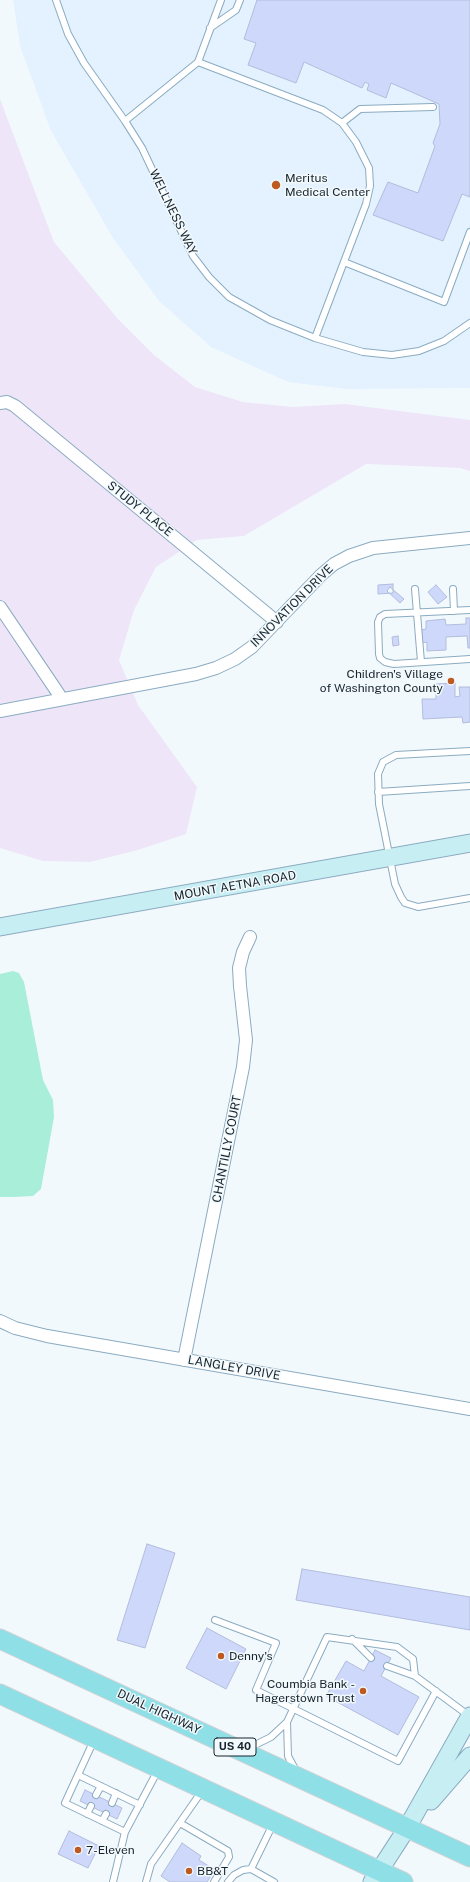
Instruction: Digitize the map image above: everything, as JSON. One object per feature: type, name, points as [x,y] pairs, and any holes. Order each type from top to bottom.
[{"type":"main road","name":"DUAL HIGHWAY","points":[[0,1639],[299,1776],[470,1857]]},
{"type":"main road","points":[[0,1694],[273,1822],[375,1876],[402,1882]]},
{"type":"street","name":"STUDY PLACE","points":[[0,402],[7,402],[15,406],[277,622]]},
{"type":"street","name":"INNOVATION DRIVE","points":[[0,711],[196,674],[216,668],[244,653],[277,622],[321,574],[334,564],[349,556],[373,548],[470,538]]},
{"type":"street","points":[[0,607],[62,699]]},
{"type":"street","name":"MOUNT AETNA ROAD","points":[[0,927],[470,843]]},
{"type":"street","name":"CHANTILLY COURT","points":[[184,1360],[243,1067],[246,1040],[239,968],[243,952],[250,938]]},
{"type":"street","name":"LANGLEY DRIVE","points":[[0,1321],[15,1328],[46,1336],[470,1409]]},
{"type":"street","points":[[375,1876],[407,1828],[470,1716]]},
{"type":"street","points":[[407,1828],[470,1756]]},
{"type":"lane","name":"WELLNESS WAY","points":[[56,0],[68,34],[84,63],[126,121],[142,148],[193,256],[209,277],[230,296],[251,310],[270,320],[315,338],[362,352],[392,355],[406,354],[444,341],[470,323]]},
{"type":"lane","points":[[126,121],[198,62],[221,0]]},
{"type":"lane","points":[[210,28],[236,10],[240,0]]},
{"type":"lane","points":[[198,62],[323,110],[342,124],[356,142],[369,168],[370,186],[366,204],[315,338]]},
{"type":"lane","points":[[342,124],[360,109],[433,107]]},
{"type":"lane","points":[[344,262],[444,302],[470,232]]},
{"type":"lane","points":[[415,589],[421,662]]},
{"type":"lane","points":[[453,589],[454,611]]},
{"type":"lane","points":[[470,610],[385,614],[380,617],[378,622],[379,654],[382,660],[389,663],[470,659]]},
{"type":"lane","points":[[470,751],[396,755],[389,758],[380,767],[378,774],[379,804],[390,858],[397,891],[405,903],[418,907],[470,898]]},
{"type":"lane","points":[[378,792],[470,786]]},
{"type":"lane","points":[[215,1620],[276,1643],[256,1690],[398,1760],[436,1691]]},
{"type":"lane","points":[[243,1751],[260,1744],[271,1737],[287,1722],[327,1637],[352,1639],[397,1646],[413,1659],[415,1676]]},
{"type":"lane","points":[[352,1639],[371,1658]]},
{"type":"lane","points":[[387,1666],[415,1676],[470,1716]]},
{"type":"lane","points":[[287,1722],[288,1756],[299,1776]]},
{"type":"lane","points":[[94,1738],[65,1803],[126,1832]]},
{"type":"lane","points":[[113,1882],[126,1832],[159,1769]]},
{"type":"lane","points":[[78,1775],[140,1805]]},
{"type":"lane","points":[[96,1795],[101,1786]]},
{"type":"lane","points":[[146,1882],[151,1864],[176,1825],[180,1823],[202,1789]]},
{"type":"lane","points":[[112,1803],[116,1793]]},
{"type":"lane","points":[[87,1814],[91,1806]]},
{"type":"lane","points":[[102,1821],[106,1814]]},
{"type":"lane","points":[[251,1869],[273,1822]]},
{"type":"lane","points":[[180,1823],[228,1851],[229,1857],[214,1882]]},
{"type":"lane","points":[[228,1882],[234,1874],[243,1870],[251,1869],[274,1882]]},
{"type":"shaded area","name":"Meritus Medical Center","points":[[13,0],[470,0],[470,388],[346,389],[288,382],[211,347],[159,301],[113,238],[51,131],[20,46]]},
{"type":"shaded area","points":[[0,99],[54,242],[118,319],[154,355],[195,387],[243,402],[293,407],[345,404],[470,420],[470,471],[460,468],[366,464],[244,536],[197,540],[156,567],[134,610],[119,660],[138,705],[197,787],[186,834],[138,850],[90,862],[43,861],[0,848]]},
{"type":"shaded area","points":[[13,971],[19,973],[24,982],[43,1080],[53,1100],[54,1117],[41,1189],[33,1196],[0,1197],[0,974]]},
{"type":"building","name":"Meritus Medical Center","points":[[257,0],[470,0],[470,197],[462,194],[443,241],[373,215],[388,182],[418,193],[435,146],[433,143],[440,124],[439,104],[391,83],[386,98],[367,90],[369,84],[365,82],[362,88],[304,62],[296,83],[248,65],[256,43],[244,39]]},
{"type":"building","points":[[393,584],[393,593],[378,594],[378,585]]},
{"type":"building","points":[[436,585],[447,597],[438,604],[428,592]]},
{"type":"building","points":[[390,587],[404,599],[400,603],[387,591]]},
{"type":"building","points":[[466,618],[470,618],[470,648],[468,648],[467,636],[446,637],[446,650],[427,651],[427,642],[422,643],[421,630],[426,629],[426,621],[445,619],[446,625],[466,624]]},
{"type":"building","points":[[398,636],[399,645],[393,646],[392,637]]},
{"type":"building","points":[[455,683],[455,697],[460,696],[459,687],[470,687],[470,722],[463,723],[462,717],[423,719],[422,699],[436,699],[436,684]]},
{"type":"building","points":[[147,1544],[175,1553],[145,1648],[117,1640]]},
{"type":"building","points":[[302,1569],[470,1597],[470,1630],[296,1600]]},
{"type":"building","points":[[207,1628],[246,1649],[226,1689],[186,1668]]},
{"type":"building","points":[[375,1650],[391,1658],[381,1676],[419,1697],[398,1735],[326,1696],[346,1661],[364,1671]]},
{"type":"building","points":[[85,1790],[122,1808],[117,1819],[80,1801]]},
{"type":"building","name":"7-Eleven","points":[[69,1831],[99,1846],[88,1868],[58,1854]]},
{"type":"building","points":[[182,1843],[201,1856],[199,1860],[215,1870],[207,1882],[170,1882],[161,1876]]},
{"type":"place","name":"Meritus Medical Center","points":[[276,185]]},
{"type":"place","name":"Children's Village of Washington County","points":[[451,681]]},
{"type":"place","name":"Denny's","points":[[221,1656]]},
{"type":"place","name":"Coumbia Bank - Hagerstown Trust","points":[[363,1691]]},
{"type":"place","name":"7-Eleven","points":[[78,1850]]},
{"type":"place","name":"BB&T","points":[[189,1871]]}]
